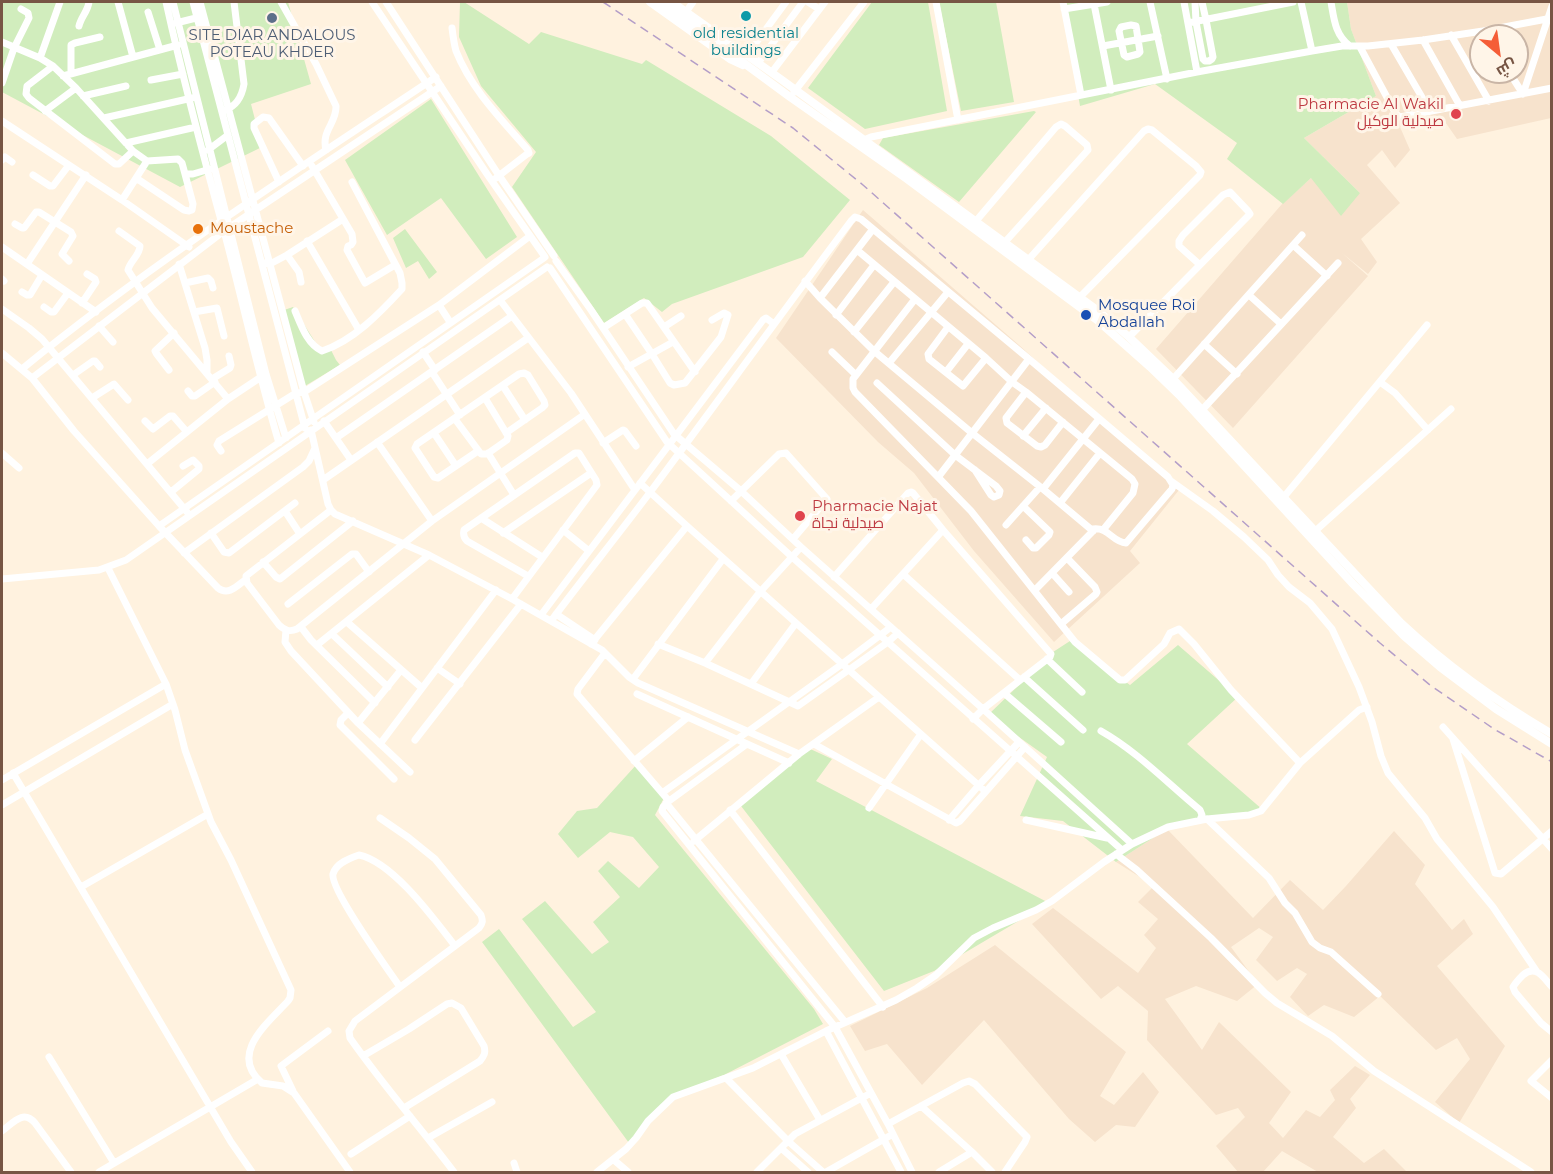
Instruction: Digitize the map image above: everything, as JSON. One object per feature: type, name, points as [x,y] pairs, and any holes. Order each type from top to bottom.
[{"type":"street","points":[[40,58],[60,2]]},
{"type":"street","points":[[79,27],[89,2]]},
{"type":"street","points":[[118,2],[133,57]]},
{"type":"street","points":[[166,2],[175,24]]},
{"type":"street","points":[[173,2],[175,24],[192,98],[279,443]]},
{"type":"street","points":[[193,2],[200,17],[249,202]]},
{"type":"street","points":[[200,2],[200,17]]},
{"type":"street","points":[[225,110],[237,103],[244,84],[234,2]]},
{"type":"street","points":[[281,2],[316,64],[336,106],[336,112],[324,139],[326,150]]},
{"type":"street","points":[[372,2],[530,236],[544,258],[543,262],[670,445],[792,557],[1109,839],[1137,870],[1211,938],[1277,1004],[1332,1036],[1374,1071],[1531,1173]]},
{"type":"street","points":[[386,2],[499,176],[670,430],[1132,844]]},
{"type":"street","points":[[650,2],[730,59],[740,64],[755,65],[772,72],[793,93],[864,140],[1005,242],[1080,297],[1130,338],[1173,379],[1283,498],[1395,628],[1426,656],[1496,709],[1551,744]]},
{"type":"street","points":[[661,2],[755,65],[1097,320],[1181,397],[1312,534],[1430,650],[1463,676],[1551,734]]},
{"type":"street","points":[[672,2],[747,55],[755,65]]},
{"type":"street","points":[[686,12],[693,2]]},
{"type":"street","points":[[747,55],[786,2]]},
{"type":"street","points":[[755,65],[802,2]]},
{"type":"street","points":[[808,2],[819,9]]},
{"type":"street","points":[[772,72],[825,2]]},
{"type":"street","points":[[936,2],[958,120]]},
{"type":"street","points":[[1081,95],[1064,5],[1107,2]]},
{"type":"street","points":[[1150,2],[1167,78]]},
{"type":"street","points":[[1184,2],[1203,59],[1209,62],[1213,57],[1202,2]]},
{"type":"street","points":[[1194,2],[1192,23],[1197,72]]},
{"type":"street","points":[[1192,23],[1293,2]]},
{"type":"street","points":[[1302,2],[1312,51]]},
{"type":"street","points":[[1331,2],[1336,28],[1342,39],[1350,46]]},
{"type":"street","points":[[793,93],[861,3]]},
{"type":"street","points":[[1094,4],[1111,90]]},
{"type":"street","points":[[1523,94],[1551,6]]},
{"type":"street","points":[[2,84],[14,48],[29,16],[21,9]]},
{"type":"street","points":[[148,12],[160,50]]},
{"type":"street","points":[[175,24],[200,17]]},
{"type":"street","points":[[1523,24],[1549,18]]},
{"type":"street","points":[[1135,25],[1140,53],[1128,57],[1124,55],[1122,43],[1120,29],[1135,25]]},
{"type":"street","points":[[393,33],[402,27]]},
{"type":"street","points":[[452,28],[456,49],[476,86],[529,153],[492,182]]},
{"type":"street","points":[[864,140],[1081,95],[1312,51],[1469,34]]},
{"type":"street","points":[[1451,35],[1489,100]]},
{"type":"street","points":[[1103,46],[1158,36]]},
{"type":"street","points":[[67,75],[71,45],[100,37]]},
{"type":"street","points":[[1423,40],[1460,106]]},
{"type":"street","points":[[2,42],[40,58],[67,75],[133,151],[147,161],[178,159],[182,163],[193,204],[192,210],[184,210],[136,178]]},
{"type":"street","points":[[1391,44],[1430,111]]},
{"type":"street","points":[[67,75],[180,45]]},
{"type":"street","points":[[180,45],[183,74],[192,98],[196,127],[206,150]]},
{"type":"street","points":[[1360,47],[1398,117],[1551,88]]},
{"type":"street","points":[[52,66],[29,83],[26,88],[29,98],[115,164],[120,163],[133,151]]},
{"type":"street","points":[[151,80],[183,74]]},
{"type":"street","points":[[22,369],[136,281],[435,77]]},
{"type":"street","points":[[1517,84],[1523,94]]},
{"type":"street","points":[[83,96],[126,86]]},
{"type":"street","points":[[32,378],[179,264],[252,212],[441,86]]},
{"type":"street","points":[[45,111],[76,88]]},
{"type":"street","points":[[104,118],[192,98]]},
{"type":"street","points":[[225,110],[228,135],[313,418],[311,430],[331,510],[335,514],[429,555],[593,642]]},
{"type":"street","points":[[279,182],[254,128],[254,124],[263,117],[269,118],[306,164],[314,170],[352,238],[353,242],[347,250],[365,283],[395,265]]},
{"type":"street","points":[[2,121],[122,200],[195,253]]},
{"type":"street","points":[[976,221],[1056,127],[1061,124],[1065,126],[1087,145],[1088,150],[1005,242]]},
{"type":"street","points":[[126,143],[196,127]]},
{"type":"street","points":[[1029,260],[1144,131],[1152,130],[1199,169],[1200,175],[1080,297]]},
{"type":"street","points":[[206,150],[228,135]]},
{"type":"street","points":[[333,146],[338,154]]},
{"type":"street","points":[[2,160],[5,157],[12,162]]},
{"type":"street","points":[[122,200],[147,161]]},
{"type":"street","points":[[33,175],[53,186],[69,165]]},
{"type":"street","points":[[185,174],[211,168]]},
{"type":"street","points":[[27,264],[86,176]]},
{"type":"street","points":[[295,311],[308,339],[322,351],[331,348],[370,322],[402,289],[401,277],[352,182]]},
{"type":"street","points":[[1130,338],[1199,264],[1250,214],[1232,193],[1228,192],[1223,195],[1179,239],[1179,246],[1199,264]]},
{"type":"street","points":[[15,224],[24,228],[37,212],[73,234],[62,254],[69,261]]},
{"type":"street","points":[[551,621],[651,491],[852,218],[858,217],[1171,481],[1244,537],[1268,560],[1289,587],[1310,603],[1337,638],[1359,687],[1388,773],[1425,818],[1437,839],[1493,907],[1537,972],[1551,987]]},
{"type":"street","points":[[266,263],[288,255],[343,219]]},
{"type":"street","points":[[820,298],[873,229]]},
{"type":"street","points":[[119,231],[140,246],[140,251],[128,268],[152,308],[228,399]]},
{"type":"street","points":[[1173,379],[1302,235]]},
{"type":"street","points":[[221,452],[218,446],[219,441],[296,393],[304,392],[438,305],[530,236]]},
{"type":"street","points":[[308,241],[359,330]]},
{"type":"street","points":[[1293,245],[1327,276]]},
{"type":"street","points":[[2,247],[96,312]]},
{"type":"street","points":[[857,250],[1012,382],[1132,479],[1136,487],[1133,493],[1103,530]]},
{"type":"street","points":[[288,255],[299,272],[301,282]]},
{"type":"street","points":[[159,526],[544,258],[550,255],[555,259]]},
{"type":"street","points":[[2,579],[90,571],[108,568],[126,560],[423,352],[548,267],[554,266],[555,259]]},
{"type":"street","points":[[266,263],[285,353],[304,425],[311,430]]},
{"type":"street","points":[[1202,410],[1338,263]]},
{"type":"street","points":[[179,264],[211,378]]},
{"type":"street","points":[[836,315],[874,265]]},
{"type":"street","points":[[82,303],[96,282],[87,274]]},
{"type":"street","points":[[21,292],[30,295],[42,275]]},
{"type":"street","points":[[185,284],[208,278],[213,288]]},
{"type":"street","points":[[805,281],[874,351],[1093,531]]},
{"type":"street","points":[[854,332],[894,282]]},
{"type":"street","points":[[889,363],[948,292]]},
{"type":"street","points":[[44,307],[54,312],[68,293]]},
{"type":"street","points":[[1249,295],[1281,324]]},
{"type":"street","points":[[915,299],[856,375],[852,384],[855,392],[939,476],[982,524],[1075,642],[1125,680],[1164,644],[1170,633],[1179,628],[1231,690],[1300,763]]},
{"type":"street","points":[[500,300],[585,414],[635,490]]},
{"type":"street","points":[[603,328],[642,303],[647,303],[695,372]]},
{"type":"street","points":[[438,305],[450,322],[448,332],[451,333]]},
{"type":"street","points":[[194,312],[218,308],[224,336]]},
{"type":"street","points":[[2,309],[29,328],[49,347],[190,516]]},
{"type":"street","points":[[582,316],[591,310]]},
{"type":"street","points":[[625,314],[670,383],[674,385],[685,383],[695,372],[721,337],[728,315],[724,313],[712,320]]},
{"type":"street","points":[[336,438],[512,316]]},
{"type":"street","points":[[664,327],[681,316]]},
{"type":"street","points":[[541,615],[763,320],[766,318],[774,324]]},
{"type":"street","points":[[450,322],[459,322],[460,327]]},
{"type":"street","points":[[1283,498],[1427,325]]},
{"type":"street","points":[[99,326],[113,342]]},
{"type":"street","points":[[948,327],[927,356],[928,358],[963,386],[986,358]]},
{"type":"street","points":[[170,370],[156,351],[174,333]]},
{"type":"street","points":[[323,480],[528,338]]},
{"type":"street","points":[[623,377],[652,354],[673,342]]},
{"type":"street","points":[[946,372],[968,344]]},
{"type":"street","points":[[1204,344],[1237,374]]},
{"type":"street","points":[[285,353],[294,350]]},
{"type":"street","points":[[423,352],[458,417],[478,451],[483,454],[507,440],[508,436],[485,398]]},
{"type":"street","points":[[832,352],[856,375]]},
{"type":"street","points":[[2,353],[32,378],[64,419],[166,534],[222,591],[229,591],[245,580],[247,574],[331,510]]},
{"type":"street","points":[[188,391],[195,396],[211,378],[230,368],[229,356]]},
{"type":"street","points":[[939,476],[1029,359]]},
{"type":"street","points":[[73,375],[93,361],[100,367]]},
{"type":"street","points":[[478,451],[436,478],[415,446],[520,373],[524,373],[528,375],[544,400],[544,407],[506,433]]},
{"type":"street","points":[[147,464],[228,399],[263,376]]},
{"type":"street","points":[[1380,382],[1395,393],[1428,430]]},
{"type":"street","points":[[877,383],[975,470]]},
{"type":"street","points":[[92,398],[114,384],[128,400]]},
{"type":"street","points":[[503,386],[525,420]]},
{"type":"street","points":[[1026,392],[1005,419],[1023,436],[1041,447],[1063,422]]},
{"type":"street","points":[[272,408],[286,438]]},
{"type":"street","points":[[1023,436],[1046,408]]},
{"type":"street","points":[[1312,534],[1451,409]]},
{"type":"street","points":[[245,580],[279,625],[286,630],[294,631],[432,521],[585,414]]},
{"type":"street","points":[[144,421],[154,429],[173,416],[187,432]]},
{"type":"street","points":[[1006,525],[1100,419]]},
{"type":"street","points":[[324,421],[351,460]]},
{"type":"street","points":[[603,443],[622,430],[636,446]]},
{"type":"street","points":[[434,433],[456,466]]},
{"type":"street","points":[[377,442],[432,521]]},
{"type":"street","points":[[184,553],[303,467],[309,461],[315,448]]},
{"type":"street","points":[[731,501],[779,454],[785,452],[827,499],[793,539]]},
{"type":"street","points":[[2,453],[19,468]]},
{"type":"street","points":[[488,453],[514,495]]},
{"type":"street","points":[[513,599],[597,485],[597,481],[580,454],[575,453],[465,530],[463,535],[465,539],[528,576]]},
{"type":"street","points":[[1060,503],[1100,453]]},
{"type":"street","points":[[171,492],[200,469],[193,460],[183,466]]},
{"type":"street","points":[[504,533],[591,472]]},
{"type":"street","points":[[1035,590],[1093,529],[1103,530],[1121,543],[1129,541],[1172,489],[1171,481]]},
{"type":"street","points":[[640,483],[985,791]]},
{"type":"street","points":[[834,577],[913,492],[1051,656],[973,719]]},
{"type":"street","points":[[211,533],[224,552],[228,553],[295,503]]},
{"type":"street","points":[[1023,506],[1050,532],[1036,548],[1033,548],[1026,540]]},
{"type":"street","points":[[285,511],[300,534]]},
{"type":"street","points":[[481,518],[542,557]]},
{"type":"street","points":[[263,562],[276,578],[280,579],[353,521]]},
{"type":"street","points":[[593,642],[687,526]]},
{"type":"street","points":[[563,530],[589,551]]},
{"type":"street","points":[[871,609],[943,530]]},
{"type":"street","points":[[705,663],[760,592],[801,548]]},
{"type":"street","points":[[288,604],[352,554],[356,554],[369,572]]},
{"type":"street","points":[[317,645],[429,555]]},
{"type":"street","points":[[1061,624],[1097,591],[1067,558]]},
{"type":"street","points":[[633,679],[723,559]]},
{"type":"street","points":[[108,568],[166,684],[185,750],[208,814],[291,990],[288,1002],[252,1043],[249,1050],[250,1064],[262,1083],[283,1086],[294,1093]]},
{"type":"street","points":[[1052,573],[1070,592]]},
{"type":"street","points":[[903,574],[1083,730]]},
{"type":"street","points":[[380,744],[496,590]]},
{"type":"street","points":[[415,740],[521,604]]},
{"type":"street","points":[[556,614],[605,652],[633,679],[800,754]]},
{"type":"street","points":[[347,622],[422,688]]},
{"type":"street","points":[[751,684],[796,623]]},
{"type":"street","points":[[301,627],[375,703]]},
{"type":"street","points":[[662,793],[891,627]]},
{"type":"street","points":[[286,630],[285,642],[288,648],[348,713],[410,772]]},
{"type":"street","points":[[658,644],[798,706],[898,633]]},
{"type":"street","points":[[332,634],[388,687]]},
{"type":"street","points":[[605,652],[578,689],[577,694],[662,793],[696,840],[845,1022]]},
{"type":"street","points":[[1047,660],[1082,692]]},
{"type":"street","points":[[437,668],[460,684]]},
{"type":"street","points":[[358,723],[401,670]]},
{"type":"street","points":[[2,780],[166,684]]},
{"type":"street","points":[[1004,693],[1061,742]]},
{"type":"street","points":[[637,694],[789,763]]},
{"type":"street","points":[[689,846],[800,754],[879,697]]},
{"type":"street","points":[[2,805],[173,704]]},
{"type":"street","points":[[597,1173],[614,1160],[668,1100],[676,1095],[753,1068],[845,1022],[883,1007],[936,975],[974,938],[1052,902],[1132,844],[1168,827],[1261,811],[1300,763],[1359,710],[1366,707]]},
{"type":"street","points":[[348,713],[341,720],[341,726],[394,779]]},
{"type":"street","points":[[634,761],[687,717]]},
{"type":"street","points":[[1443,727],[1551,849]]},
{"type":"street","points":[[1101,731],[1122,743],[1200,810],[1204,820],[1269,878],[1285,903],[1295,913],[1312,942],[1331,952],[1378,994]]},
{"type":"street","points":[[869,808],[921,734]]},
{"type":"street","points":[[1454,739],[1495,873],[1501,874],[1551,831]]},
{"type":"street","points":[[949,820],[1019,742]]},
{"type":"street","points":[[747,744],[668,802],[662,811],[835,1027],[912,1173]]},
{"type":"street","points":[[814,744],[956,823],[1025,747]]},
{"type":"street","points":[[13,773],[210,1107],[252,1173]]},
{"type":"street","points":[[730,810],[883,1007]]},
{"type":"street","points":[[81,887],[208,814]]},
{"type":"street","points":[[380,818],[435,859],[481,915],[482,924],[479,928],[361,1017],[349,1031],[350,1038],[375,1074],[454,1173]]},
{"type":"street","points":[[1026,820],[1109,839]]},
{"type":"street","points":[[400,987],[338,891],[333,872],[348,859],[359,855],[379,863],[417,898],[455,946]]},
{"type":"street","points":[[746,916],[753,910]]},
{"type":"street","points":[[1537,972],[1528,971],[1515,982],[1513,987],[1541,1023],[1551,1032]]},
{"type":"street","points":[[363,1056],[447,1004],[452,1003],[461,1008],[484,1046],[486,1051],[484,1056],[480,1061],[404,1108]]},
{"type":"street","points":[[328,1031],[281,1066],[294,1093],[350,1173]]},
{"type":"street","points":[[826,1031],[901,1173]]},
{"type":"street","points":[[781,1054],[820,1120]]},
{"type":"street","points":[[49,1057],[114,1163]]},
{"type":"street","points":[[1551,1060],[1531,1081],[1551,1098]]},
{"type":"street","points":[[726,1078],[788,1141],[824,1173],[893,1134]]},
{"type":"street","points":[[99,1173],[258,1079]]},
{"type":"street","points":[[888,1124],[969,1081],[975,1084],[1027,1137],[1005,1173]]},
{"type":"street","points":[[757,1173],[800,1132],[871,1093]]},
{"type":"street","points":[[428,1138],[492,1102]]},
{"type":"street","points":[[921,1106],[992,1173]]},
{"type":"street","points":[[2,1131],[19,1118],[25,1116],[29,1118],[72,1172]]},
{"type":"street","points":[[351,1154],[410,1116]]},
{"type":"street","points":[[781,1148],[808,1173]]},
{"type":"street","points":[[939,1173],[972,1152]]},
{"type":"street","points":[[614,1160],[627,1173]]},
{"type":"street","points":[[514,1163],[516,1173]]},
{"type":"shaded area","points":[[1347,2],[1551,2],[1551,118],[1457,139],[1441,116],[1400,127],[1410,150],[1395,168],[1382,150],[1367,165],[1400,203],[1361,239],[1377,262],[1368,274],[1342,253],[1368,276],[1233,428],[1156,349],[1282,204],[1311,178],[1360,193],[1304,138],[1376,96],[1351,29]]},
{"type":"shaded area","points":[[863,210],[1019,345],[1179,490],[1130,551],[1140,563],[1054,642],[974,551],[914,473],[878,442],[776,338]]},
{"type":"shaded area","points":[[1167,829],[1253,918],[1290,880],[1323,910],[1394,831],[1425,865],[1415,884],[1452,930],[1464,919],[1473,934],[1437,966],[1505,1046],[1459,1123],[1435,1102],[1470,1059],[1457,1038],[1436,1050],[1380,996],[1354,1017],[1324,1005],[1308,1016],[1290,997],[1307,974],[1297,968],[1277,981],[1256,960],[1273,937],[1259,928],[1231,947],[1258,984],[1237,1001],[1196,986],[1165,999],[1202,1050],[1219,1022],[1291,1092],[1269,1123],[1283,1138],[1306,1110],[1320,1117],[1335,1100],[1330,1090],[1355,1066],[1370,1075],[1350,1099],[1356,1108],[1333,1137],[1364,1163],[1384,1149],[1407,1172],[1318,1172],[1282,1151],[1263,1172],[1238,1172],[1216,1146],[1245,1117],[1238,1108],[1216,1115],[1147,1040],[1148,1011],[1118,986],[1101,999],[1032,924],[1053,908],[1138,973],[1156,948],[1144,935],[1158,919],[1138,902],[1154,886],[1116,862]]},
{"type":"shaded area","points":[[995,945],[1126,1052],[1100,1096],[1114,1105],[1143,1072],[1159,1092],[1135,1127],[1116,1125],[1095,1142],[1069,1119],[984,1020],[922,1085],[887,1044],[865,1051],[850,1026],[927,988]]},
{"type":"green space","points":[[2,2],[288,2],[311,84],[251,104],[262,147],[180,187],[2,92]]},
{"type":"green space","points":[[460,2],[464,2],[529,44],[541,32],[642,64],[646,60],[771,136],[850,200],[803,257],[672,304],[662,312],[644,298],[604,323],[512,187],[536,152],[481,86],[459,37]]},
{"type":"green space","points":[[872,2],[928,2],[947,111],[865,129],[808,88]]},
{"type":"green space","points":[[939,2],[996,2],[1014,102],[961,111]]},
{"type":"green space","points":[[1060,2],[1347,2],[1351,29],[1376,96],[1304,138],[1360,193],[1341,216],[1311,178],[1283,204],[1227,159],[1237,143],[1155,84],[1080,106]]},
{"type":"green space","points":[[431,99],[517,237],[486,259],[441,198],[387,235],[345,160]]},
{"type":"green space","points":[[1036,112],[959,202],[879,145],[883,138]]},
{"type":"green space","points":[[405,229],[437,272],[429,279],[418,261],[406,268],[393,238]]},
{"type":"green space","points":[[293,307],[319,348],[329,346],[340,365],[305,386],[284,310]]},
{"type":"green space","points":[[1070,641],[1130,685],[1178,645],[1238,697],[1187,744],[1263,810],[1167,829],[1116,862],[1063,821],[1020,816],[1047,757],[988,715],[1053,652]]},
{"type":"green space","points":[[806,747],[832,759],[816,781],[1049,903],[934,971],[884,991],[741,806]]},
{"type":"green space","points":[[637,764],[664,798],[655,815],[814,1009],[823,1024],[724,1075],[676,1094],[629,1143],[482,942],[499,929],[573,1027],[596,1012],[522,919],[545,901],[592,954],[609,942],[593,922],[620,897],[598,871],[608,861],[639,888],[659,867],[633,837],[610,832],[578,858],[558,834],[577,811],[597,808]]},
{"type":"railway","points":[[603,2],[793,128],[863,185],[1430,685],[1494,729],[1552,762]]},
{"type":"place","name":"old residential buildings","points":[[746,16]]},
{"type":"place","name":"SITE DIAR ANDALOUS POTEAU KHDER","points":[[272,18]]},
{"type":"place","name":"Pharmacie Al Wakil صيدلية الوكيل","points":[[1456,114]]},
{"type":"place","name":"Moustache","points":[[198,229]]},
{"type":"place","name":"Mosquee Roi Abdallah","points":[[1086,315]]},
{"type":"place","name":"Pharmacie Najat صيدلية نجاة","points":[[800,516]]}]
